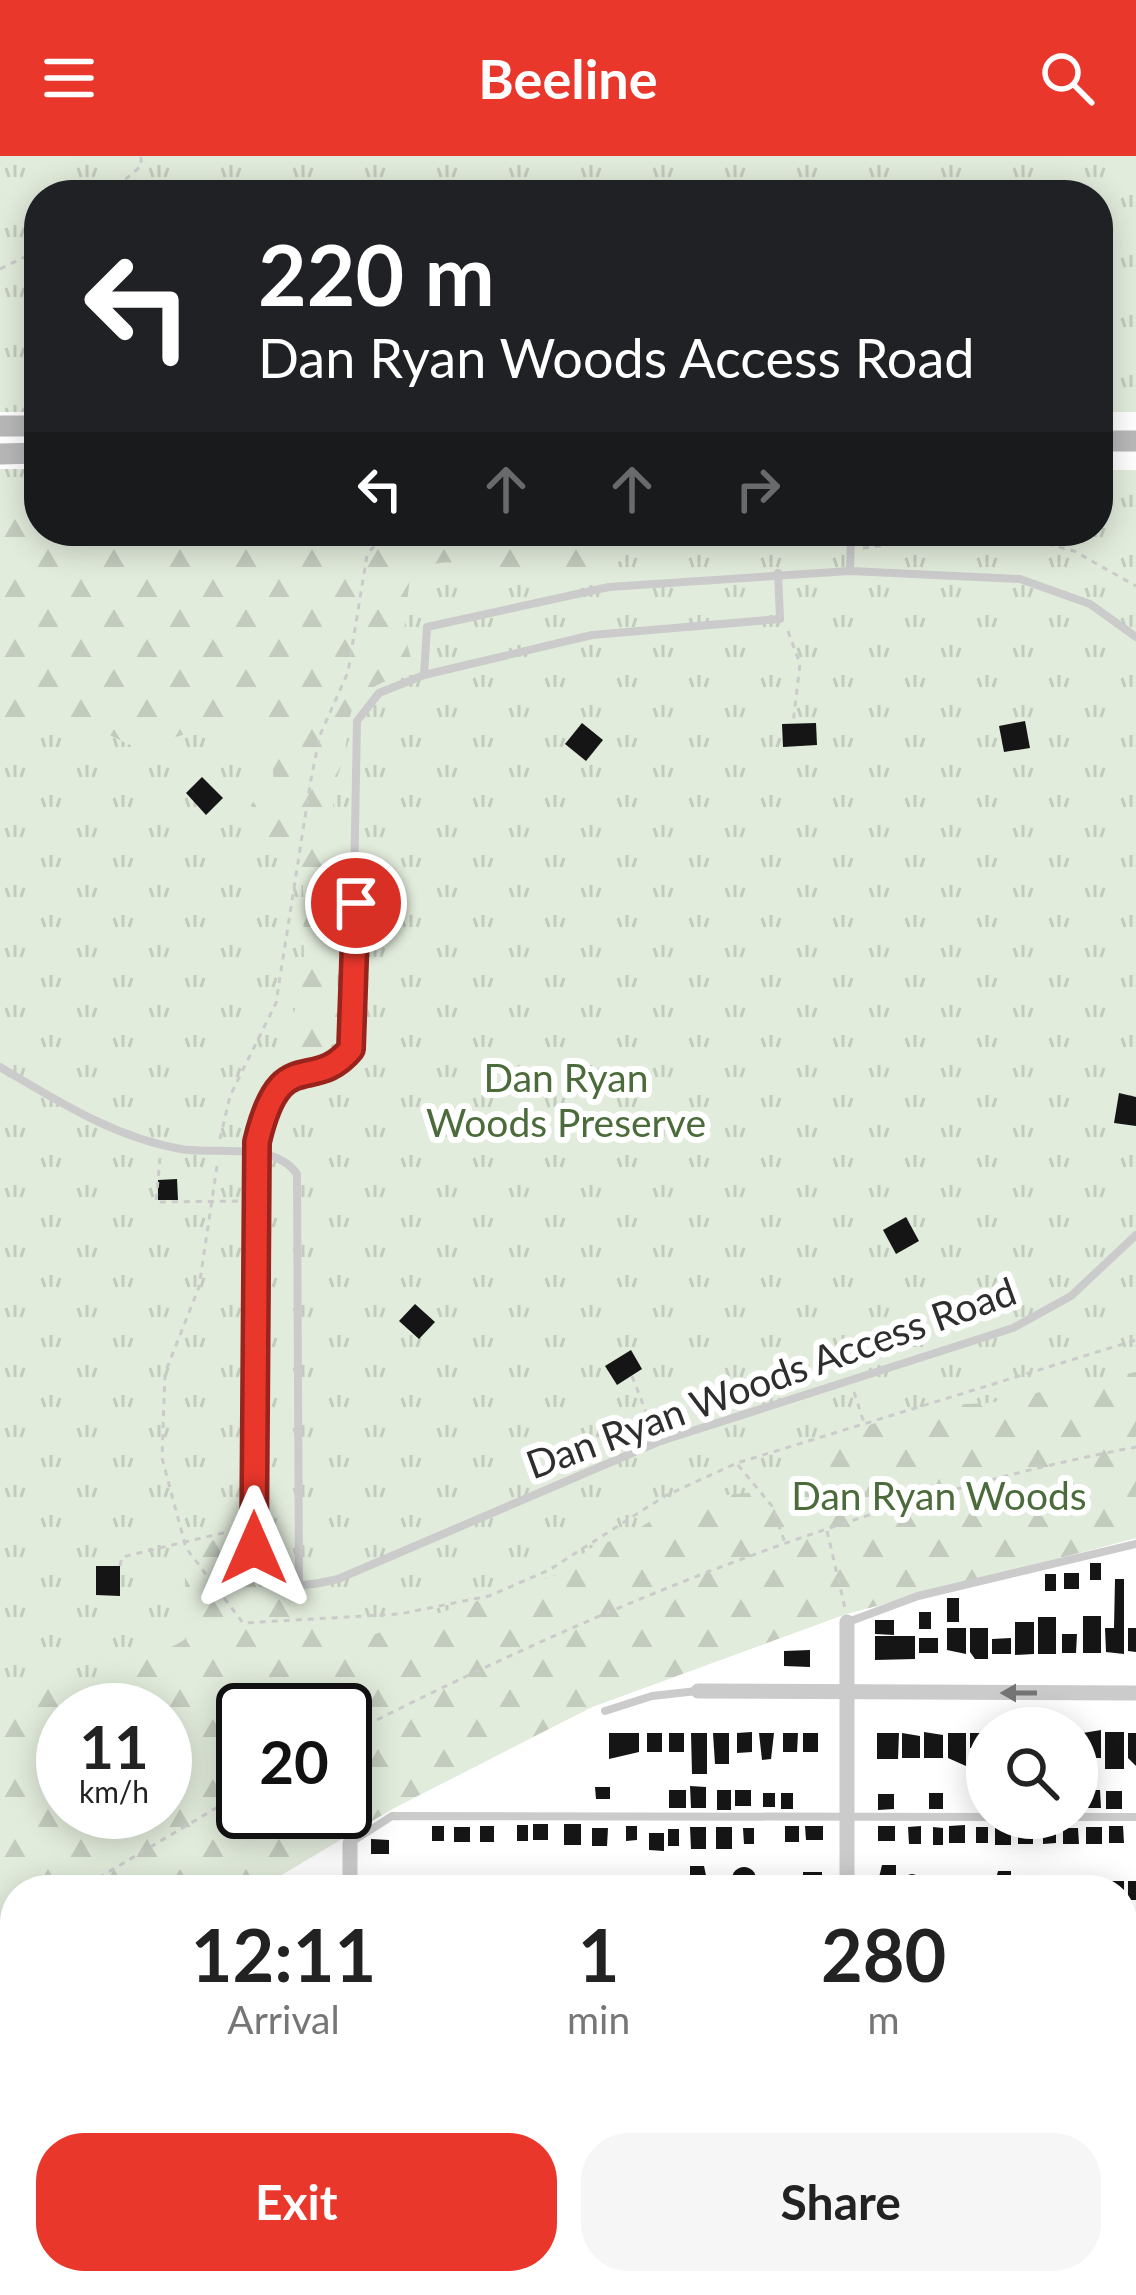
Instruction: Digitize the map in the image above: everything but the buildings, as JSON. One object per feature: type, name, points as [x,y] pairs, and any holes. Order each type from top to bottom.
[{"type":"street","points":[[847,1622],[847,1875]]},
{"type":"street","points":[[698,1691],[1136,1693]]},
{"type":"street","points":[[350,1843],[350,1875]]},
{"type":"lane","points":[[850,546],[850,571]]},
{"type":"lane","points":[[424,675],[427,627],[609,587],[778,573],[850,571],[1020,579],[1090,604],[1136,637]]},
{"type":"lane","points":[[0,1067],[127,1135],[218,1153],[256,1154],[282,1159],[300,1182],[299,1584],[272,1582],[263,1574],[254,1532],[256,1154],[263,1114],[278,1086],[303,1071],[342,1060],[351,1049],[357,722],[379,693],[424,675],[592,635],[780,619],[778,573]]},
{"type":"lane","name":"Dan Ryan Woods Access Road","points":[[299,1584],[357,1572],[658,1442],[973,1343],[1045,1313],[1101,1273],[1136,1235]]},
{"type":"lane","points":[[847,1622],[918,1596],[1136,1544]]},
{"type":"lane","points":[[605,1711],[652,1696],[698,1691]]},
{"type":"lane","points":[[350,1843],[392,1816],[966,1817]]},
{"type":"lane","points":[[1098,1817],[1136,1817]]},
{"type":"path","points":[[124,180],[141,166],[141,156]]},
{"type":"path","points":[[374,546],[367,555],[348,672],[315,757],[276,1003],[230,1096],[199,1288],[165,1373],[162,1458],[185,1542],[197,1569],[243,1623],[443,1608],[489,1596],[549,1570],[665,1496],[737,1463],[1136,1340]]},
{"type":"path","points":[[861,548],[877,546]]},
{"type":"path","points":[[1056,546],[1074,551],[1136,586]]},
{"type":"path","points":[[780,619],[799,652],[793,724]]},
{"type":"path","points":[[160,1167],[156,1202],[254,1201]]},
{"type":"path","points":[[632,1376],[658,1442]]},
{"type":"path","points":[[850,1379],[864,1423]]},
{"type":"path","points":[[372,1723],[570,1625],[786,1544],[1136,1448]]},
{"type":"path","points":[[737,1463],[772,1506],[786,1544]]},
{"type":"path","points":[[827,1530],[843,1582],[847,1622]]},
{"type":"path","points":[[120,1566],[122,1557],[227,1532],[254,1532]]},
{"type":"path","points":[[104,1875],[216,1808]]},
{"type":"green space","points":[[0,156],[1136,156],[1136,412],[1113,412],[1113,180],[24,180],[24,412],[0,412]]},
{"type":"green space","name":"Dan Ryan Woods Preserve","points":[[0,469],[24,469],[24,546],[1113,546],[1113,470],[1136,470],[1136,1538],[846,1614],[592,1707],[372,1821],[372,1683],[216,1683],[216,1839],[342,1839],[281,1875],[0,1875]]},
{"type":"green space","points":[[0,479],[24,479],[24,546],[619,546],[622,561],[492,586],[472,570],[453,563],[433,565],[410,576],[404,631],[414,671],[385,681],[357,701],[333,787],[335,1008],[345,1031],[328,1049],[291,1063],[283,1054],[304,976],[303,876],[254,823],[251,805],[260,793],[274,790],[273,770],[248,728],[210,728],[140,749],[86,723],[52,715],[18,727],[0,745]]},
{"type":"green space","name":"Dan Ryan Woods","points":[[1136,1372],[1136,1538],[846,1614],[592,1707],[372,1821],[372,1683],[216,1683],[216,1839],[342,1839],[281,1875],[0,1875],[0,1715],[36,1693],[36,1839],[192,1839],[192,1683],[95,1683],[187,1638],[185,1579],[199,1561],[191,1544],[222,1539],[239,1550],[257,1586],[283,1593],[327,1592],[336,1622],[359,1621],[375,1634],[556,1575],[589,1549],[632,1533],[684,1499],[747,1493],[776,1482],[804,1446],[928,1406],[989,1403]]},
{"type":"green space","name":"Dan Ryan Woods","points":[[56,1671],[83,1683],[45,1683]]},
{"type":"route","points":[[254,1548],[257,1142],[263,1114],[278,1086],[303,1071],[342,1060],[351,1049],[356,903]]}]
